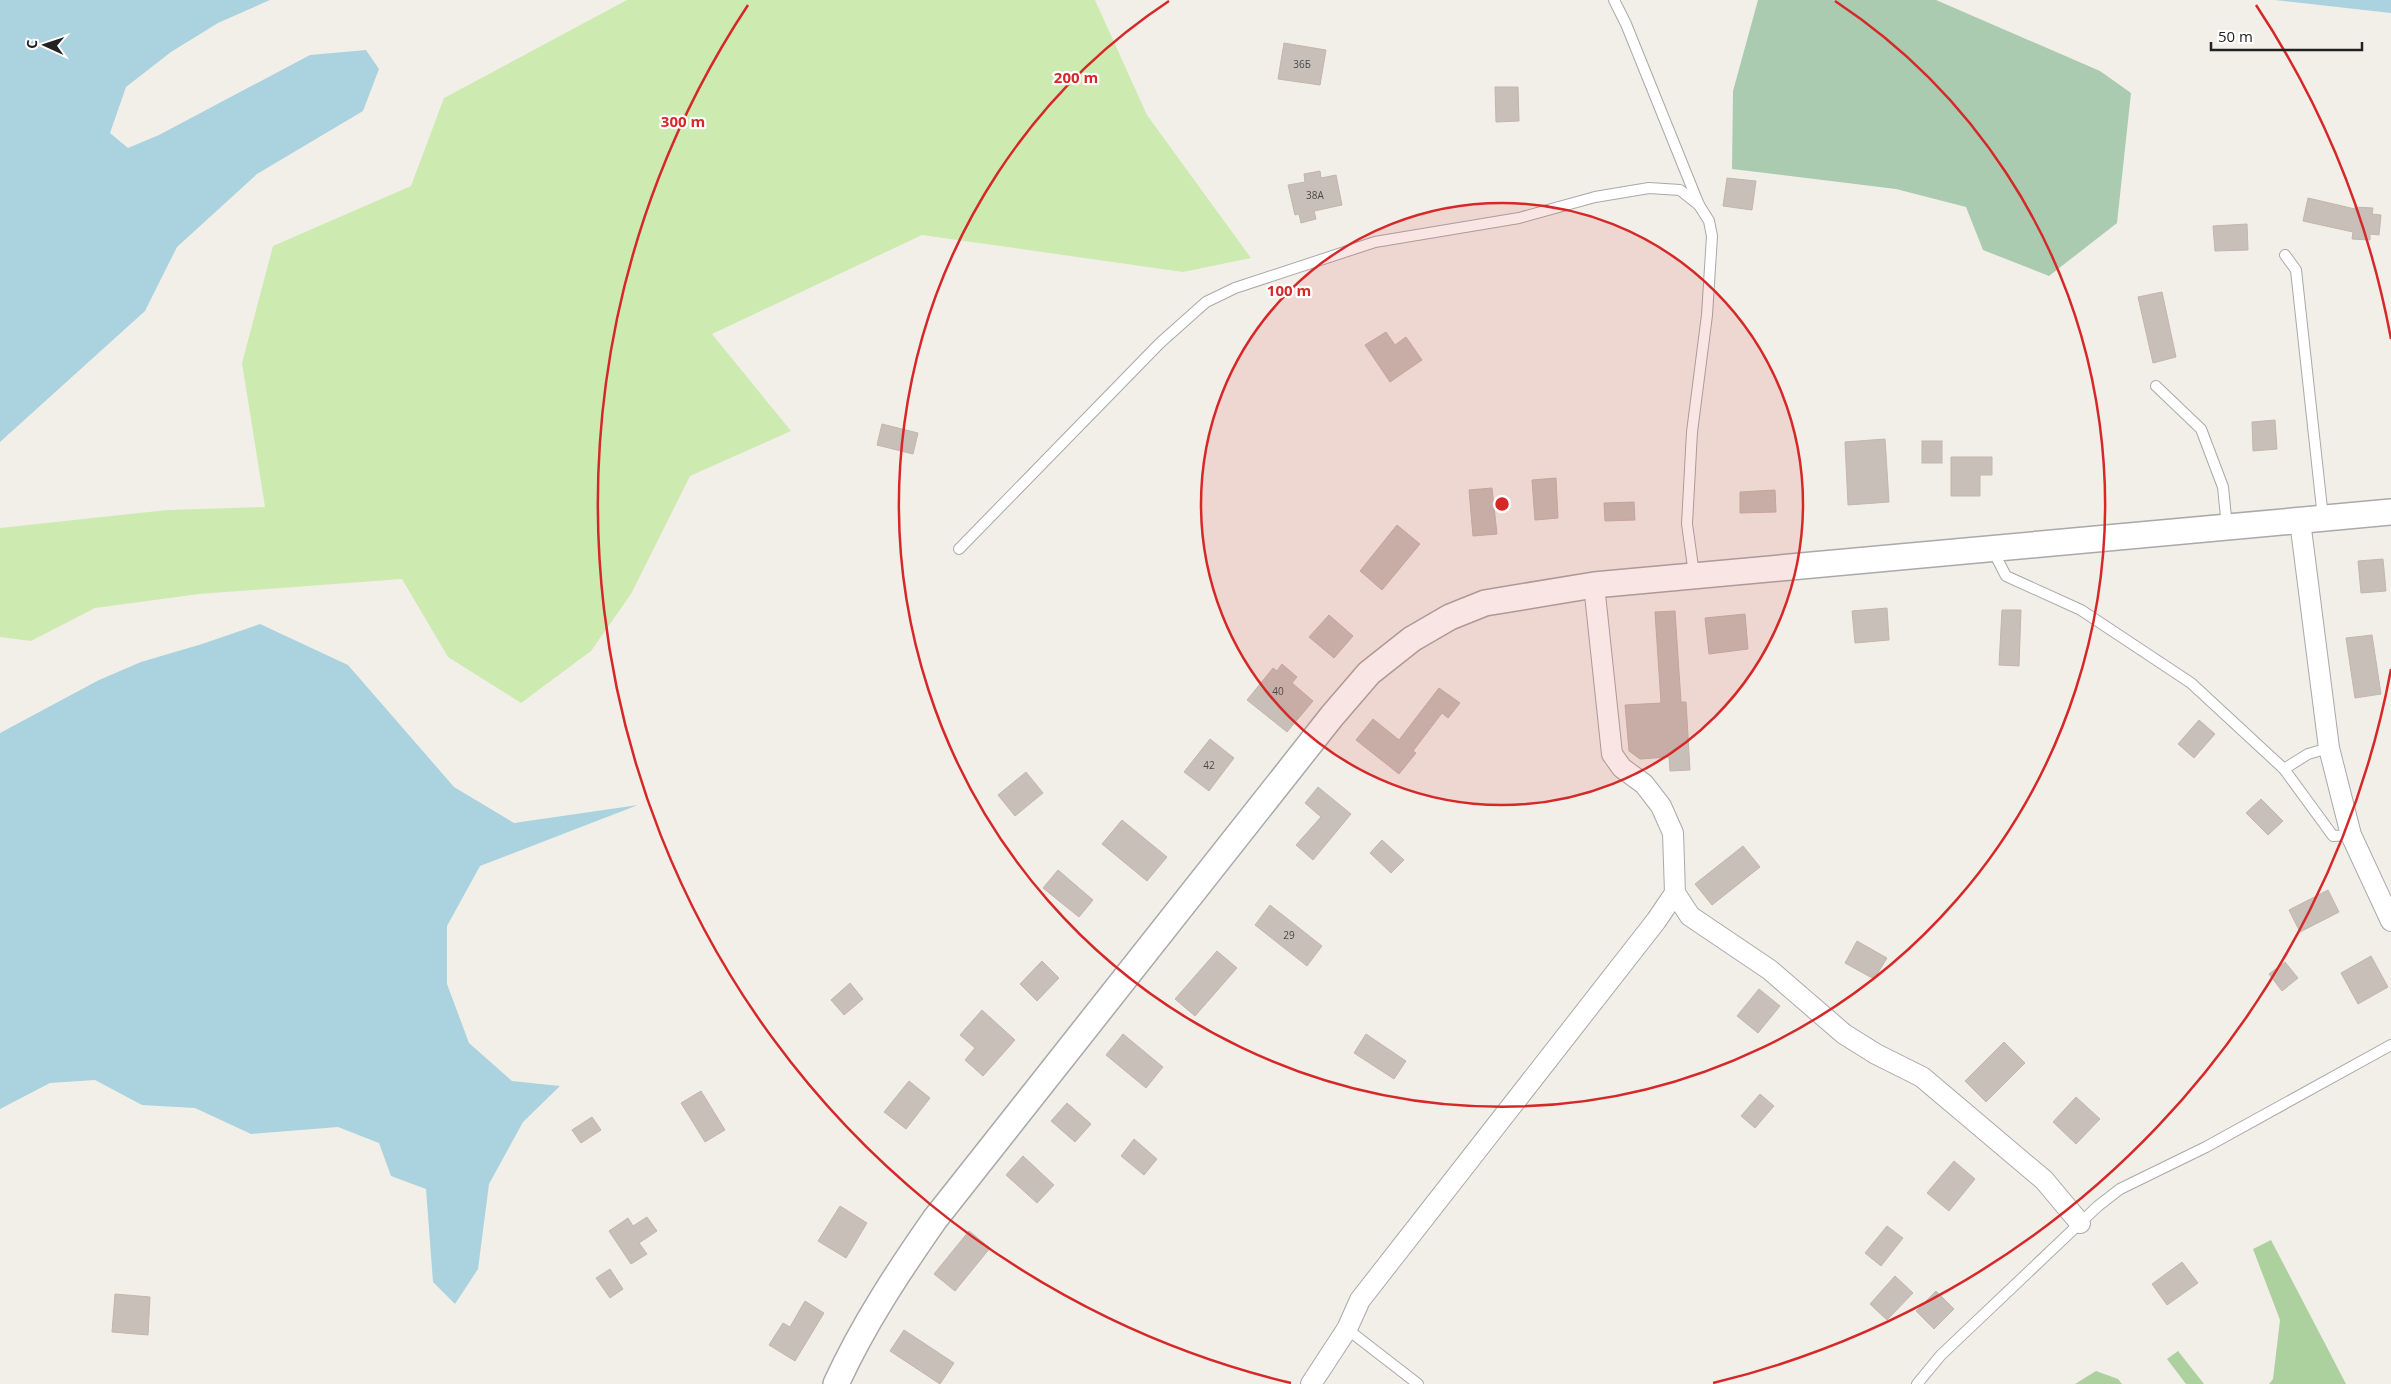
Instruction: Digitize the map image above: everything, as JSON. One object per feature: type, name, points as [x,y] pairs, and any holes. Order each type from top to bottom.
[{"type":"street","points":[[836,1384],[855,1342],[891,1281],[935,1219],[1369,673],[1412,638],[1450,617],[1485,603],[1594,585],[1694,574],[2391,512]]},
{"type":"street","points":[[2312,519],[2329,748],[2351,835],[2391,922]]},
{"type":"street","points":[[1594,585],[1612,754],[1622,768],[1644,784],[1661,806],[1673,833],[1676,893],[1690,916],[1770,970],[1844,1034],[1876,1054],[1922,1077],[2044,1180],[2080,1223]]},
{"type":"street","points":[[1311,1384],[1325,1366],[1347,1329],[1360,1300],[1650,929],[1676,893]]},
{"type":"lane","points":[[1614,0],[1626,24],[1699,205],[1709,221],[1712,236],[1707,315],[1692,432],[1687,524],[1694,574]]},
{"type":"lane","points":[[959,549],[1160,343],[1206,302],[1234,288],[1375,242],[1519,218],[1595,197],[1649,188],[1680,190],[1699,205]]},
{"type":"lane","points":[[2285,255],[2296,270],[2312,519]]},
{"type":"lane","points":[[2156,386],[2201,429],[2224,487],[2227,528]]},
{"type":"lane","points":[[1992,548],[2006,576],[2081,610],[2191,683],[2284,769],[2333,836],[2351,835]]},
{"type":"lane","points":[[2284,769],[2308,754],[2329,748]]},
{"type":"lane","points":[[1917,1384],[1941,1355],[2080,1223],[2120,1189],[2206,1147],[2391,1045]]},
{"type":"lane","points":[[1347,1329],[1418,1384]]},
{"type":"green space","points":[[627,0],[1095,0],[1147,115],[1251,258],[1183,272],[922,235],[712,334],[791,431],[690,476],[631,594],[591,651],[521,703],[448,657],[402,579],[199,594],[95,608],[31,641],[0,637],[0,528],[167,510],[265,507],[242,363],[273,246],[411,186],[444,98]]},
{"type":"green space","points":[[1758,0],[1936,0],[2100,71],[2131,93],[2117,223],[2049,276],[1983,250],[1966,207],[1896,189],[1732,169],[1733,91]]},
{"type":"green space","points":[[2271,1240],[2346,1384],[2269,1384],[2273,1379],[2280,1320],[2253,1249]]},
{"type":"green space","points":[[2178,1351],[2204,1384],[2186,1384],[2167,1359]]},
{"type":"green space","points":[[2096,1371],[2118,1379],[2122,1384],[2075,1384]]},
{"type":"water","points":[[0,0],[270,0],[218,23],[171,52],[126,87],[110,133],[128,148],[159,135],[310,55],[366,50],[379,69],[363,111],[257,174],[177,247],[145,311],[0,442]]},
{"type":"water","points":[[2275,0],[2391,0],[2391,13]]},
{"type":"water","points":[[260,624],[348,665],[454,787],[514,823],[638,805],[480,866],[447,926],[447,984],[469,1043],[512,1081],[560,1086],[523,1122],[489,1184],[478,1269],[455,1304],[433,1282],[426,1189],[391,1176],[379,1143],[338,1127],[251,1134],[195,1108],[142,1105],[95,1080],[50,1083],[0,1109],[0,733],[99,680],[141,662]]},
{"type":"building","points":[[1284,43],[1326,50],[1320,85],[1278,79]]},
{"type":"building","points":[[1495,87],[1518,87],[1519,121],[1496,122]]},
{"type":"building","points":[[1320,171],[1321,178],[1336,175],[1342,205],[1314,211],[1316,219],[1301,223],[1299,214],[1295,215],[1288,185],[1305,182],[1304,174]]},
{"type":"building","points":[[1727,178],[1756,181],[1752,210],[1723,206]]},
{"type":"building","points":[[2308,198],[2355,209],[2355,207],[2373,208],[2372,214],[2381,215],[2379,235],[2370,234],[2370,240],[2352,239],[2353,232],[2303,221]]},
{"type":"building","points":[[2247,224],[2248,250],[2215,251],[2213,226]]},
{"type":"building","points":[[2162,292],[2176,357],[2153,363],[2138,297]]},
{"type":"building","points":[[1386,332],[1395,345],[1406,337],[1422,360],[1390,382],[1365,345]]},
{"type":"building","points":[[2275,420],[2277,449],[2253,451],[2252,422]]},
{"type":"building","points":[[882,424],[918,433],[913,454],[877,445]]},
{"type":"building","points":[[1885,439],[1889,502],[1848,505],[1845,442]]},
{"type":"building","points":[[1922,441],[1942,441],[1942,463],[1922,463]]},
{"type":"building","points":[[1951,457],[1992,457],[1992,475],[1980,475],[1980,496],[1951,496]]},
{"type":"building","points":[[1556,478],[1558,518],[1535,520],[1532,480]]},
{"type":"building","points":[[1492,488],[1497,534],[1473,536],[1469,490]]},
{"type":"building","points":[[1775,490],[1776,512],[1740,513],[1740,492]]},
{"type":"building","points":[[1634,502],[1635,520],[1605,521],[1604,503]]},
{"type":"building","points":[[1397,525],[1420,544],[1382,590],[1360,571]]},
{"type":"building","points":[[2383,559],[2386,591],[2361,593],[2358,561]]},
{"type":"building","points":[[1887,608],[1889,640],[1855,643],[1852,611]]},
{"type":"building","points":[[2002,610],[2021,610],[2019,666],[1999,665]]},
{"type":"building","points":[[1675,611],[1681,702],[1686,702],[1690,770],[1670,771],[1669,757],[1640,759],[1629,751],[1625,705],[1661,703],[1655,612]]},
{"type":"building","points":[[1745,614],[1748,649],[1709,654],[1705,618]]},
{"type":"building","points":[[1329,615],[1353,636],[1334,658],[1309,637]]},
{"type":"building","points":[[2372,635],[2381,694],[2355,698],[2346,638]]},
{"type":"building","points":[[1282,664],[1297,677],[1292,683],[1313,701],[1287,732],[1247,700],[1273,668],[1277,671]]},
{"type":"building","points":[[1439,688],[1460,703],[1448,718],[1442,713],[1413,751],[1416,753],[1399,774],[1356,740],[1373,719],[1399,740]]},
{"type":"building","points":[[2199,720],[2215,734],[2194,758],[2178,744]]},
{"type":"building","points":[[1210,739],[1234,758],[1209,791],[1184,772]]},
{"type":"building","points":[[1026,772],[1043,793],[1015,816],[998,795]]},
{"type":"building","points":[[1318,787],[1351,814],[1313,860],[1296,845],[1321,817],[1305,803]]},
{"type":"building","points":[[2261,799],[2283,821],[2268,835],[2246,813]]},
{"type":"building","points":[[1122,820],[1167,857],[1147,881],[1102,844]]},
{"type":"building","points":[[1382,840],[1404,860],[1391,873],[1370,853]]},
{"type":"building","points":[[1743,846],[1760,867],[1712,905],[1695,884]]},
{"type":"building","points":[[1058,870],[1093,900],[1079,917],[1043,888]]},
{"type":"building","points":[[2328,890],[2339,912],[2300,932],[2289,910]]},
{"type":"building","points":[[1270,905],[1322,946],[1307,966],[1255,925]]},
{"type":"building","points":[[1857,941],[1887,958],[1874,979],[1845,963]]},
{"type":"building","points":[[1217,951],[1237,968],[1195,1016],[1175,999]]},
{"type":"building","points":[[2371,956],[2388,987],[2358,1004],[2341,973]]},
{"type":"building","points":[[1042,961],[1059,978],[1037,1001],[1020,984]]},
{"type":"building","points":[[2285,962],[2298,978],[2282,991],[2269,974]]},
{"type":"building","points":[[850,983],[863,999],[844,1015],[831,1000]]},
{"type":"building","points":[[1759,989],[1780,1006],[1758,1033],[1737,1016]]},
{"type":"building","points":[[982,1010],[1015,1040],[983,1076],[965,1060],[975,1048],[960,1035]]},
{"type":"building","points":[[1123,1034],[1163,1067],[1146,1088],[1106,1055]]},
{"type":"building","points":[[1366,1034],[1406,1061],[1394,1079],[1354,1053]]},
{"type":"building","points":[[2004,1042],[2025,1063],[1986,1102],[1965,1081]]},
{"type":"building","points":[[909,1081],[930,1098],[906,1129],[884,1112]]},
{"type":"building","points":[[701,1091],[725,1130],[705,1142],[681,1103]]},
{"type":"building","points":[[1760,1094],[1774,1106],[1755,1128],[1741,1116]]},
{"type":"building","points":[[2076,1097],[2100,1119],[2076,1144],[2053,1122]]},
{"type":"building","points":[[1067,1103],[1091,1124],[1075,1142],[1051,1121]]},
{"type":"building","points":[[592,1117],[601,1130],[581,1143],[572,1130]]},
{"type":"building","points":[[1134,1139],[1157,1159],[1144,1175],[1121,1156]]},
{"type":"building","points":[[1023,1156],[1054,1185],[1037,1203],[1006,1175]]},
{"type":"building","points":[[1954,1161],[1975,1179],[1949,1211],[1927,1193]]},
{"type":"building","points":[[840,1206],[867,1223],[846,1258],[818,1241]]},
{"type":"building","points":[[647,1217],[657,1231],[639,1243],[647,1254],[631,1264],[609,1231],[628,1218],[633,1226]]},
{"type":"building","points":[[1887,1226],[1903,1238],[1881,1266],[1865,1253]]},
{"type":"building","points":[[969,1231],[990,1248],[955,1291],[934,1274]]},
{"type":"building","points":[[2182,1262],[2198,1283],[2167,1305],[2152,1284]]},
{"type":"building","points":[[610,1269],[623,1289],[610,1298],[596,1278]]},
{"type":"building","points":[[1895,1276],[1913,1293],[1887,1320],[1870,1304]]},
{"type":"building","points":[[1936,1291],[1954,1309],[1934,1329],[1916,1311]]},
{"type":"building","points":[[115,1294],[150,1297],[148,1335],[112,1332]]},
{"type":"building","points":[[805,1301],[824,1313],[795,1361],[769,1345],[783,1323],[790,1327]]},
{"type":"building","points":[[904,1330],[954,1363],[940,1384],[890,1351]]}]
